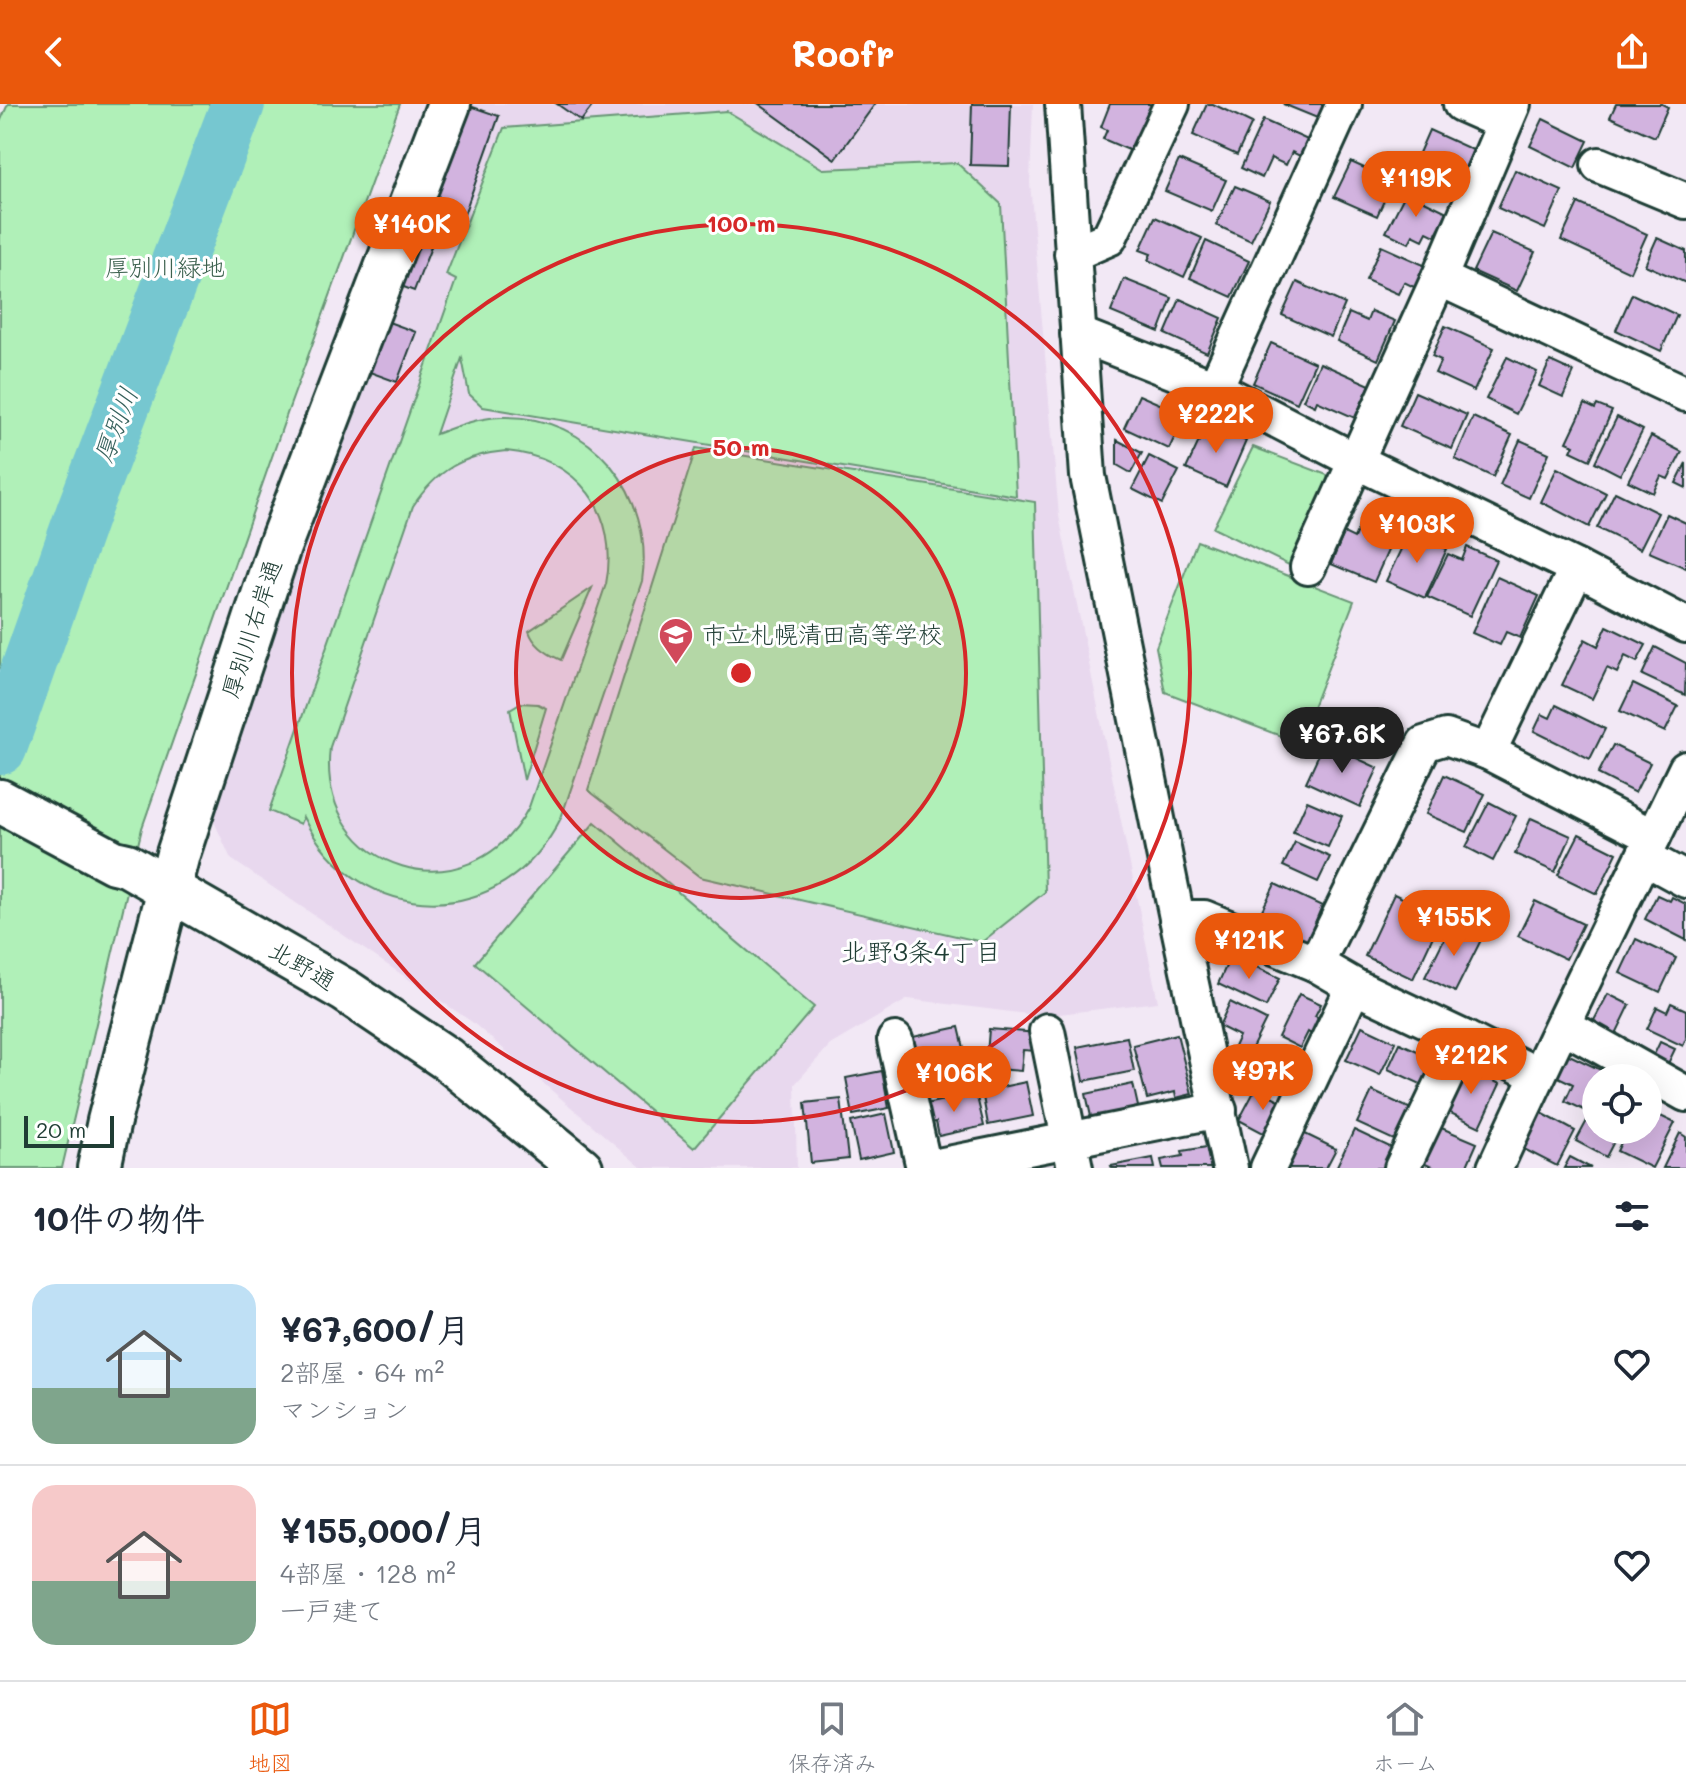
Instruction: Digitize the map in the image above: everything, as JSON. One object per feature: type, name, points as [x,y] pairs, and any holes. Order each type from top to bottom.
[{"type":"street","name":"厚別川右岸通","points":[[99,1168],[178,854],[279,547],[449,104]]},
{"type":"street","points":[[1063,104],[1088,476],[1230,1168]]},
{"type":"street","points":[[1072,254],[1109,238],[1172,104]]},
{"type":"street","points":[[1215,388],[1344,104]]},
{"type":"street","points":[[1308,567],[1439,278],[1508,114],[1461,104]]},
{"type":"street","points":[[1599,165],[1686,201]]},
{"type":"street","points":[[1439,278],[1683,383]]},
{"type":"street","points":[[1078,334],[1215,388],[1686,625]]},
{"type":"street","points":[[1488,752],[1577,568]]},
{"type":"street","points":[[1316,964],[1424,744],[1446,737],[1488,752],[1649,847],[1686,880]]},
{"type":"street","points":[[1495,1168],[1686,769]]},
{"type":"street","name":"北野通","points":[[0,801],[169,888],[346,991],[435,1050],[581,1168]]},
{"type":"street","points":[[1177,918],[1204,918],[1316,964],[1354,986],[1537,1075]]},
{"type":"street","points":[[1268,1168],[1354,986]]},
{"type":"street","points":[[1563,1025],[1686,1094]]},
{"type":"street","points":[[1047,1031],[1072,1154]]},
{"type":"street","points":[[1402,1168],[1464,1038]]},
{"type":"street","points":[[895,1040],[926,1168],[1072,1154],[1219,1110]]},
{"type":"shaded area","name":"市立札幌清田高等学校","points":[[471,104],[1033,104],[1030,183],[1059,516],[1158,1002],[1043,1016],[908,999],[830,1045],[795,1084],[797,1168],[642,1168],[472,1022],[231,859],[212,817],[314,507]]},
{"type":"green space","name":"厚別川緑地","points":[[8,104],[400,104],[288,411],[142,828],[62,1168],[0,1168],[0,122]]},
{"type":"green space","points":[[727,111],[823,169],[957,163],[1001,204],[1016,496],[483,407],[469,394],[462,358],[436,434],[459,425],[501,417],[534,420],[563,429],[589,445],[610,465],[627,490],[638,518],[643,549],[642,581],[561,818],[536,855],[505,882],[469,898],[432,903],[395,897],[359,881],[328,854],[303,817],[300,824],[269,811],[456,280],[446,275],[504,128]],"holes":[[[506,451],[554,464],[573,477],[588,493],[599,512],[609,558],[606,584],[529,807],[503,842],[471,863],[437,870],[402,866],[371,851],[347,825],[332,790],[330,747],[413,506],[422,493],[452,466],[477,456]]]},
{"type":"green space","points":[[1253,447],[1327,475],[1329,484],[1295,568],[1213,528]]},
{"type":"green space","points":[[696,448],[1035,502],[1045,892],[982,942],[700,877],[588,790]]},
{"type":"green space","points":[[1197,541],[1354,601],[1299,743],[1165,692],[1156,647]]},
{"type":"green space","points":[[592,588],[561,660],[542,649],[529,631]]},
{"type":"green space","points":[[520,703],[538,704],[546,708],[524,780],[510,709]]},
{"type":"green space","points":[[595,822],[814,1007],[694,1148],[475,963]]},
{"type":"building","points":[[464,104],[499,116],[461,223],[424,210]]},
{"type":"building","points":[[557,104],[594,104],[581,121]]},
{"type":"building","points":[[759,104],[875,104],[835,159]]},
{"type":"building","points":[[972,104],[1011,104],[1009,166],[970,165]]},
{"type":"building","points":[[1110,104],[1158,104],[1138,154],[1103,139],[1107,130],[1101,127]]},
{"type":"building","points":[[1207,104],[1252,123],[1237,155],[1193,135]]},
{"type":"building","points":[[1283,104],[1328,104],[1322,120]]},
{"type":"building","points":[[1616,104],[1662,104],[1668,107],[1655,137],[1610,117]]},
{"type":"building","points":[[1543,119],[1588,141],[1575,168],[1530,146]]},
{"type":"building","points":[[1263,120],[1310,141],[1302,157],[1292,152],[1286,165],[1271,158],[1262,178],[1241,168]]},
{"type":"building","points":[[1429,130],[1473,150],[1456,188],[1412,169]]},
{"type":"building","points":[[1179,160],[1226,180],[1212,211],[1165,191]]},
{"type":"building","points":[[1351,162],[1393,181],[1377,216],[1334,197]]},
{"type":"building","points":[[1515,170],[1562,191],[1545,229],[1498,208]]},
{"type":"building","points":[[1235,186],[1270,201],[1251,241],[1216,225]]},
{"type":"building","points":[[1406,192],[1447,212],[1435,236],[1427,232],[1423,240],[1413,235],[1409,243],[1386,232]]},
{"type":"building","points":[[1578,203],[1647,234],[1630,272],[1561,240]]},
{"type":"building","points":[[1155,217],[1202,238],[1184,277],[1148,260],[1151,254],[1140,250]]},
{"type":"building","points":[[1491,233],[1535,252],[1517,291],[1473,271]]},
{"type":"building","points":[[1657,238],[1686,251],[1686,283],[1645,265]]},
{"type":"building","points":[[410,239],[431,247],[414,291],[393,283]]},
{"type":"building","points":[[1206,241],[1249,261],[1232,297],[1190,278]]},
{"type":"building","points":[[1381,246],[1426,266],[1416,288],[1404,282],[1398,294],[1366,280]]},
{"type":"building","points":[[1124,279],[1172,298],[1159,332],[1111,312]]},
{"type":"building","points":[[1297,282],[1345,304],[1331,337],[1282,315]]},
{"type":"building","points":[[1632,294],[1677,315],[1661,351],[1616,330]]},
{"type":"building","points":[[1180,299],[1222,318],[1207,353],[1165,334]]},
{"type":"building","points":[[1371,311],[1395,321],[1378,360],[1337,341],[1349,313],[1367,321]]},
{"type":"building","points":[[383,320],[416,332],[397,382],[364,370]]},
{"type":"building","points":[[1445,326],[1494,348],[1474,391],[1435,373],[1441,360],[1432,356]]},
{"type":"building","points":[[1271,343],[1315,363],[1297,403],[1253,383]]},
{"type":"building","points":[[1507,357],[1537,372],[1516,414],[1486,399]]},
{"type":"building","points":[[1550,361],[1574,372],[1563,397],[1539,386]]},
{"type":"building","points":[[1320,363],[1370,385],[1355,418],[1317,401],[1315,406],[1303,400]]},
{"type":"building","points":[[1415,392],[1467,415],[1452,449],[1400,426]]},
{"type":"building","points":[[1139,395],[1185,415],[1169,449],[1124,428]]},
{"type":"building","points":[[1585,404],[1612,411],[1590,460],[1571,451],[1574,445],[1567,442]]},
{"type":"building","points":[[1473,417],[1512,435],[1493,477],[1455,459]]},
{"type":"building","points":[[1617,417],[1643,430],[1620,475],[1595,462]]},
{"type":"building","points":[[1207,424],[1246,441],[1226,487],[1186,469]]},
{"type":"building","points":[[1651,436],[1682,452],[1668,479],[1661,476],[1653,493],[1628,481]]},
{"type":"building","points":[[1117,440],[1142,453],[1131,473],[1117,465]]},
{"type":"building","points":[[1520,440],[1549,453],[1529,498],[1500,485]]},
{"type":"building","points":[[1149,456],[1179,471],[1162,504],[1132,489]]},
{"type":"building","points":[[1686,463],[1686,488],[1676,483]]},
{"type":"building","points":[[1557,468],[1606,493],[1589,527],[1541,502]]},
{"type":"building","points":[[1615,492],[1658,513],[1640,549],[1597,528]]},
{"type":"building","points":[[1365,513],[1398,528],[1374,582],[1331,564],[1344,533],[1354,538]]},
{"type":"building","points":[[1667,514],[1686,523],[1686,568],[1649,552]]},
{"type":"building","points":[[1409,532],[1447,549],[1425,598],[1386,581]]},
{"type":"building","points":[[1467,547],[1496,560],[1470,616],[1427,597],[1448,554],[1462,560]]},
{"type":"building","points":[[1497,577],[1539,596],[1520,638],[1506,632],[1500,645],[1472,633]]},
{"type":"building","points":[[1607,626],[1646,645],[1637,662],[1625,656],[1617,673],[1607,668],[1592,699],[1562,685],[1585,639],[1598,646]]},
{"type":"building","points":[[1655,647],[1686,663],[1685,695],[1642,675]]},
{"type":"building","points":[[1633,684],[1678,706],[1665,732],[1620,711]]},
{"type":"building","points":[[1556,705],[1605,729],[1590,759],[1534,731],[1542,714],[1550,718]]},
{"type":"building","points":[[1324,743],[1378,768],[1360,807],[1306,782]]},
{"type":"building","points":[[1613,745],[1650,763],[1635,793],[1598,774]]},
{"type":"building","points":[[1444,775],[1485,794],[1467,832],[1426,814]]},
{"type":"building","points":[[1307,801],[1342,816],[1328,847],[1293,832]]},
{"type":"building","points":[[1489,802],[1516,816],[1493,861],[1466,847]]},
{"type":"building","points":[[1531,818],[1571,836],[1555,872],[1515,854]]},
{"type":"building","points":[[1579,834],[1617,853],[1597,894],[1558,875]]},
{"type":"building","points":[[1295,842],[1330,857],[1318,882],[1283,866]]},
{"type":"building","points":[[1275,884],[1322,906],[1305,947],[1256,922]]},
{"type":"building","points":[[1394,894],[1442,917],[1413,979],[1365,956]]},
{"type":"building","points":[[1657,895],[1670,901],[1672,897],[1686,904],[1686,940],[1645,919]]},
{"type":"building","points":[[1535,901],[1583,924],[1566,959],[1518,936]]},
{"type":"building","points":[[1452,923],[1482,938],[1455,992],[1425,977]]},
{"type":"building","points":[[1636,939],[1676,958],[1660,992],[1620,973]]},
{"type":"building","points":[[1231,955],[1280,978],[1266,1007],[1218,984]]},
{"type":"building","points":[[1299,994],[1321,1004],[1315,1016],[1322,1019],[1314,1036],[1308,1032],[1300,1048],[1278,1037]]},
{"type":"building","points":[[1608,994],[1630,1005],[1615,1036],[1592,1024]]},
{"type":"building","points":[[1230,1002],[1266,1020],[1247,1058],[1232,1051],[1239,1036],[1219,1026]]},
{"type":"building","points":[[1671,1003],[1686,1010],[1686,1039],[1683,1046],[1647,1029],[1657,1007],[1667,1012]]},
{"type":"building","points":[[1362,1026],[1396,1042],[1380,1075],[1346,1060]]},
{"type":"building","points":[[959,1027],[973,1086],[927,1097],[913,1037]]},
{"type":"building","points":[[989,1029],[1038,1033],[1036,1051],[1023,1050],[1021,1071],[986,1068]]},
{"type":"building","points":[[1177,1034],[1192,1094],[1176,1098],[1175,1092],[1147,1099],[1133,1045]]},
{"type":"building","points":[[1127,1037],[1134,1071],[1084,1081],[1077,1047]]},
{"type":"building","points":[[1660,1042],[1675,1049],[1664,1072],[1662,1064],[1649,1064]]},
{"type":"building","points":[[1400,1043],[1437,1060],[1425,1086],[1388,1069]]},
{"type":"building","points":[[1563,1052],[1588,1064],[1582,1064],[1582,1109],[1565,1101],[1573,1084],[1552,1074]]},
{"type":"building","points":[[1462,1066],[1500,1084],[1480,1127],[1442,1109]]},
{"type":"building","points":[[882,1071],[889,1108],[853,1115],[846,1078]]},
{"type":"building","points":[[1026,1082],[1033,1116],[988,1125],[982,1091]]},
{"type":"building","points":[[1133,1084],[1141,1120],[1094,1130],[1086,1094]]},
{"type":"building","points":[[1256,1088],[1287,1104],[1269,1136],[1239,1120]]},
{"type":"building","points":[[1372,1091],[1411,1109],[1396,1141],[1357,1123]]},
{"type":"building","points":[[976,1093],[984,1126],[939,1136],[936,1122],[926,1124],[921,1105]]},
{"type":"building","points":[[841,1099],[848,1159],[811,1163],[805,1103]]},
{"type":"building","points":[[1538,1111],[1575,1131],[1557,1166],[1520,1147]]},
{"type":"building","points":[[886,1114],[894,1152],[859,1160],[851,1122]]},
{"type":"building","points":[[1662,1117],[1675,1123],[1652,1168],[1617,1151],[1620,1144],[1662,1144]]},
{"type":"building","points":[[1439,1127],[1477,1143],[1466,1168],[1434,1168],[1423,1163]]},
{"type":"building","points":[[1297,1130],[1336,1149],[1326,1168],[1279,1168]]},
{"type":"building","points":[[1354,1130],[1392,1148],[1383,1168],[1336,1168]]},
{"type":"building","points":[[1582,1130],[1582,1144],[1613,1144],[1606,1157],[1576,1141]]},
{"type":"building","points":[[1680,1133],[1686,1137],[1686,1168],[1663,1168]]},
{"type":"building","points":[[1207,1147],[1211,1168],[1163,1168],[1161,1160],[1183,1156],[1182,1151]]},
{"type":"building","points":[[1570,1157],[1591,1168],[1564,1168]]},
{"type":"building","points":[[1153,1158],[1155,1168],[1111,1166]]},
{"type":"waterway","name":"厚別川","points":[[0,748],[84,509],[238,104]]},
{"type":"place","name":"市立札幌清田高等学校","points":[[676,666]]},
{"type":"district","name":"北野3条4丁目","points":[[921,952]]}]
